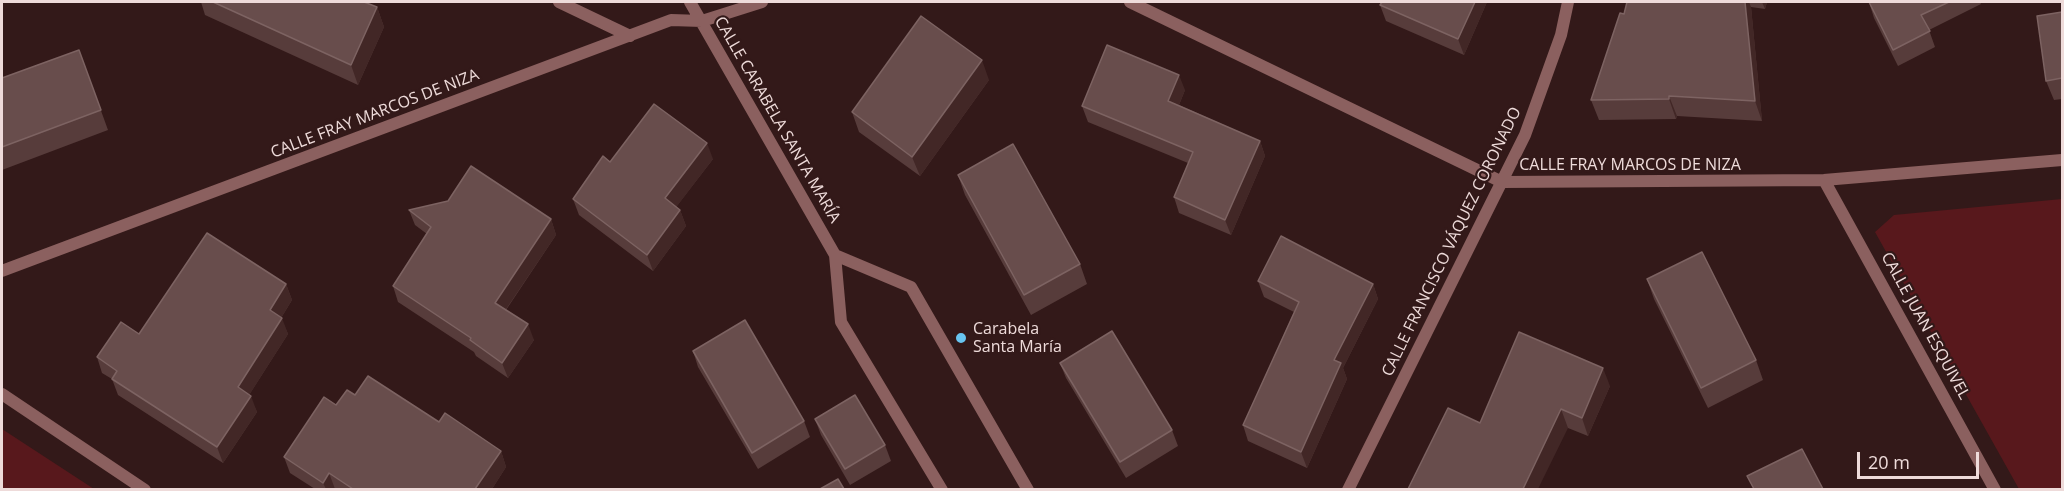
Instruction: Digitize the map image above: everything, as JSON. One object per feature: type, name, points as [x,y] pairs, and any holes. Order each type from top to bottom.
[{"type":"street","points":[[559,2],[630,36]]},
{"type":"street","name":"CALLE CARABELA SANTA MARÍA","points":[[690,2],[835,255],[841,322],[942,489]]},
{"type":"street","name":"CALLE FRAY MARCOS DE NIZA","points":[[2,271],[671,20],[702,21],[762,2]]},
{"type":"street","name":"CALLE FRAY MARCOS DE NIZA","points":[[1130,2],[1502,182],[1824,180],[2062,160]]},
{"type":"street","name":"CALLE FRANCISCO VÁQUEZ CORONADO","points":[[1348,489],[1525,135],[1561,35],[1568,2]]},
{"type":"street","name":"CALLE JUAN ESQUIVEL","points":[[1824,180],[1995,489]]},
{"type":"street","points":[[835,255],[911,287],[1028,489]]},
{"type":"street","points":[[2,394],[146,489]]},
{"type":"shaded area","points":[[2062,199],[2062,489],[2019,489],[1875,232],[1894,215]]},
{"type":"shaded area","points":[[2,429],[94,489],[2,489]]},
{"type":"building","points":[[213,2],[364,2],[377,7],[351,65]]},
{"type":"building","points":[[1382,2],[1475,2],[1458,39],[1380,5]]},
{"type":"building","points":[[1627,2],[1745,2],[1755,101],[1669,96],[1669,99],[1591,100],[1620,13],[1624,14]]},
{"type":"building","points":[[1869,2],[1949,2],[1921,15],[1930,31],[1893,50]]},
{"type":"building","points":[[2062,12],[2062,78],[2046,81],[2037,16]]},
{"type":"building","points":[[921,16],[982,60],[912,157],[852,112]]},
{"type":"building","points":[[1107,45],[1179,75],[1168,101],[1260,141],[1225,220],[1174,197],[1193,152],[1082,106]]},
{"type":"building","points":[[79,50],[101,110],[2,147],[2,78]]},
{"type":"building","points":[[654,104],[707,143],[665,198],[680,210],[647,255],[573,199],[603,156],[610,162]]},
{"type":"building","points":[[1013,144],[1080,264],[1024,295],[958,175]]},
{"type":"building","points":[[471,166],[551,219],[495,303],[528,324],[502,363],[470,340],[471,338],[393,286],[431,227],[409,210],[448,201]]},
{"type":"building","points":[[207,233],[286,284],[270,310],[282,318],[238,387],[251,396],[217,447],[112,379],[117,371],[97,357],[121,322],[139,334]]},
{"type":"building","points":[[1281,236],[1373,284],[1334,360],[1341,363],[1301,452],[1243,425],[1299,302],[1258,281]]},
{"type":"building","points":[[1702,252],[1756,360],[1701,388],[1647,279]]},
{"type":"building","points":[[745,320],[804,421],[752,453],[693,351]]},
{"type":"building","points":[[1112,331],[1172,430],[1120,462],[1060,363]]},
{"type":"building","points":[[1519,332],[1603,368],[1582,418],[1561,409],[1523,489],[1408,489],[1448,408],[1480,423]]},
{"type":"building","points":[[368,376],[439,422],[445,413],[501,451],[475,489],[353,489],[329,473],[323,483],[284,457],[324,397],[336,405],[347,390],[355,395]]},
{"type":"building","points":[[855,395],[885,445],[845,469],[815,419]]},
{"type":"building","points":[[1802,449],[1823,489],[1754,489],[1747,476]]},
{"type":"building","points":[[838,479],[844,489],[820,489]]},
{"type":"place","name":"Carabela Santa María","points":[[961,338]]}]
